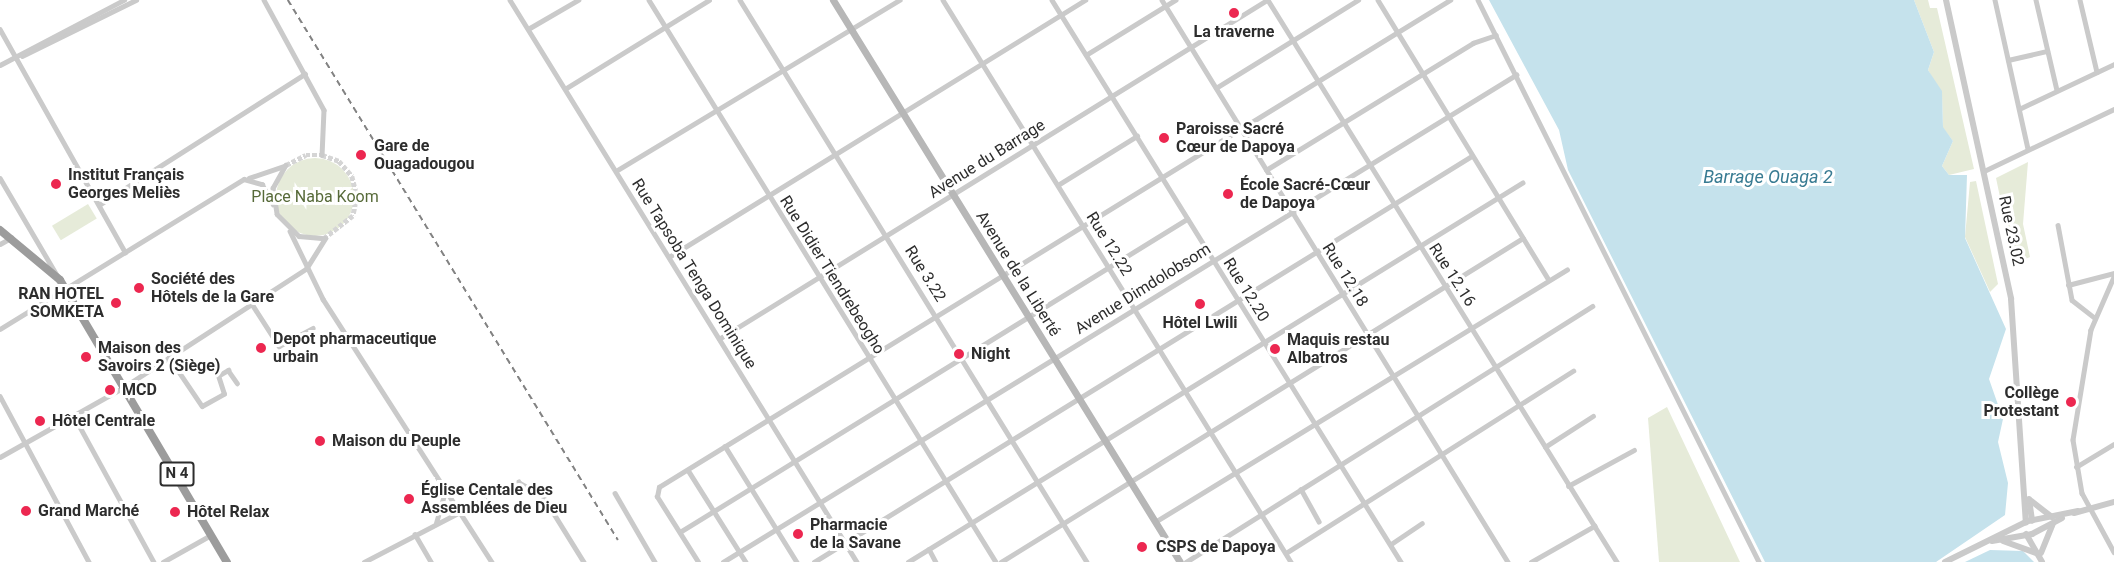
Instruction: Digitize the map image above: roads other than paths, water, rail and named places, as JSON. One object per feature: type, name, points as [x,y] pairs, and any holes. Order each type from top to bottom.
[{"type":"highway","name":"N 4","points":[[0,230],[60,280],[227,562]]},
{"type":"main road","name":"Avenue de la Liberté","points":[[832,0],[1180,562]]},
{"type":"street","points":[[16,57],[124,0]]},
{"type":"street","points":[[0,65],[136,0]]},
{"type":"street","points":[[264,0],[324,110],[322,155]]},
{"type":"street","name":"Rue Tapsoba Tenga Dominique","points":[[510,0],[857,562]]},
{"type":"street","points":[[528,29],[579,0]]},
{"type":"street","name":"Rue Didier Tiendrebeogho","points":[[649,0],[996,562]]},
{"type":"street","points":[[564,89],[710,0]]},
{"type":"street","name":"Rue 3.22","points":[[740,0],[1065,521],[1087,562]]},
{"type":"street","points":[[616,171],[899,0]]},
{"type":"street","name":"Rue 12.22","points":[[943,0],[1292,562]]},
{"type":"street","name":"Rue 12.20","points":[[1052,0],[1401,562]]},
{"type":"street","points":[[669,257],[1085,0]]},
{"type":"street","name":"Rue 12.18","points":[[1161,0],[1508,562]]},
{"type":"street","points":[[1086,55],[1175,0]]},
{"type":"street","name":"Rue 12.16","points":[[1268,0],[1617,562]]},
{"type":"street","name":"Avenue du Barrage","points":[[719,339],[1268,0]]},
{"type":"street","points":[[1216,88],[1358,0]]},
{"type":"street","points":[[1378,0],[1446,117],[1548,279]]},
{"type":"street","points":[[698,562],[657,497],[659,487],[770,421],[1241,130],[1396,31],[1450,0]]},
{"type":"street","points":[[1478,0],[1759,562]]},
{"type":"street","name":"Rue 23.02","points":[[1946,0],[2014,318],[2029,522]]},
{"type":"street","points":[[1995,0],[2028,149]]},
{"type":"street","points":[[2036,0],[2057,90]]},
{"type":"street","points":[[2080,0],[2097,72]]},
{"type":"street","points":[[0,28],[125,252]]},
{"type":"street","points":[[1266,170],[1421,74],[1496,35]]},
{"type":"street","points":[[2008,60],[2047,51]]},
{"type":"street","points":[[2019,109],[2114,64]]},
{"type":"street","points":[[99,205],[304,74]]},
{"type":"street","name":"Avenue Dimdolobsom","points":[[723,562],[1212,259],[1516,75]]},
{"type":"street","points":[[1984,171],[2114,109]]},
{"type":"street","points":[[1058,185],[1137,136]]},
{"type":"street","points":[[814,562],[1472,156]]},
{"type":"street","points":[[0,329],[67,291],[208,198],[244,179],[286,165],[275,183],[273,204]]},
{"type":"street","points":[[0,178],[60,280]]},
{"type":"street","points":[[244,179],[262,184],[290,231],[306,269],[323,299],[492,562]]},
{"type":"street","points":[[908,562],[1522,183]]},
{"type":"street","points":[[680,532],[1187,219]]},
{"type":"street","points":[[2058,225],[2068,285],[2074,304],[2095,318]]},
{"type":"street","points":[[0,457],[124,387],[306,269],[325,238],[290,231]]},
{"type":"street","points":[[0,244],[11,238]]},
{"type":"street","points":[[1001,562],[1523,238]]},
{"type":"street","points":[[1155,523],[1393,374],[1548,279],[1567,270]]},
{"type":"street","points":[[2068,285],[2114,275]]},
{"type":"street","points":[[2113,549],[2088,507],[2076,467],[2074,426],[2095,318],[2114,275]]},
{"type":"street","points":[[252,304],[279,346],[313,328]]},
{"type":"street","points":[[1186,562],[1417,416],[1496,369],[1592,306]]},
{"type":"street","points":[[169,357],[201,406],[224,394],[218,376],[228,370],[237,383]]},
{"type":"street","points":[[1286,553],[1520,407],[1573,371]]},
{"type":"street","points":[[0,396],[89,562]]},
{"type":"street","points":[[74,416],[154,562]]},
{"type":"street","points":[[1545,447],[1593,416]]},
{"type":"street","points":[[2076,467],[2114,444]]},
{"type":"street","points":[[725,446],[797,562]]},
{"type":"street","points":[[1568,486],[1634,450]]},
{"type":"street","points":[[688,470],[746,562]]},
{"type":"street","name":"Rue 23.02","points":[[2024,471],[2028,492],[2029,522]]},
{"type":"street","points":[[364,562],[510,484],[531,486],[548,503],[584,562]]},
{"type":"street","points":[[1301,489],[1319,521]]},
{"type":"street","points":[[436,523],[445,492]]},
{"type":"street","points":[[2028,492],[2037,510],[2054,519]]},
{"type":"street","points":[[615,493],[655,562]]},
{"type":"street","points":[[1946,562],[2029,522],[2054,519],[2088,507],[2114,502]]},
{"type":"street","points":[[1990,541],[2035,531],[2054,519]]},
{"type":"street","points":[[2039,553],[2054,519]]},
{"type":"street","points":[[2029,522],[2035,531],[2039,553]]},
{"type":"street","points":[[2025,533],[2029,522]]},
{"type":"street","points":[[1391,544],[1422,523]]},
{"type":"street","points":[[1531,562],[1594,526]]},
{"type":"street","points":[[2025,533],[2043,562]]},
{"type":"street","points":[[415,534],[431,562]]},
{"type":"street","points":[[164,562],[211,535]]},
{"type":"street","points":[[1999,540],[2039,553]]},
{"type":"street","points":[[929,549],[936,562]]},
{"type":"water","name":"Barrage Ouaga 2","points":[[1489,0],[1914,0],[1934,52],[1928,70],[1942,91],[1943,127],[1953,141],[1942,166],[1949,175],[1967,175],[1965,238],[2006,329],[1989,379],[2003,419],[1998,442],[2008,483],[2005,515],[1936,562],[1765,562],[1568,170],[1559,130]]},
{"type":"water","points":[[1990,550],[2023,551],[2034,562],[1965,562]]},
{"type":"tunnel","points":[[286,165],[306,155],[322,155],[339,161],[352,176],[357,196],[353,216],[325,238]]},
{"type":"railway","points":[[288,0],[618,540]]},
{"type":"place","name":"La traverne","points":[[1234,13]]},
{"type":"place","name":"Paroisse Sacré Cœur de Dapoya","points":[[1164,138]]},
{"type":"place","name":"Gare de Ouagadougou","points":[[361,155]]},
{"type":"place","name":"Institut Français Georges Meliès","points":[[56,184]]},
{"type":"place","name":"École Sacré-Cœur de Dapoya","points":[[1228,194]]},
{"type":"place","name":"Société des Hôtels de la Gare","points":[[139,288]]},
{"type":"place","name":"RAN HOTEL SOMKETA","points":[[116,303]]},
{"type":"place","name":"Hôtel Lwili","points":[[1200,304]]},
{"type":"place","name":"Depot pharmaceutique urbain","points":[[261,348]]},
{"type":"place","name":"Maquis restau Albatros","points":[[1275,349]]},
{"type":"place","name":"Night","points":[[959,354]]},
{"type":"place","name":"Maison des Savoirs 2 (Siège)","points":[[86,357]]},
{"type":"place","name":"MCD","points":[[110,390]]},
{"type":"place","name":"Collège Protestant","points":[[2071,402]]},
{"type":"place","name":"Hôtel Centrale","points":[[40,421]]},
{"type":"place","name":"Maison du Peuple","points":[[320,441]]},
{"type":"place","name":"Église Centale des Assemblées de Dieu","points":[[409,499]]},
{"type":"place","name":"Grand Marché","points":[[26,511]]},
{"type":"place","name":"Hôtel Relax","points":[[175,512]]},
{"type":"place","name":"Pharmacie de la Savane","points":[[798,534]]},
{"type":"place","name":"CSPS de Dapoya","points":[[1142,547]]},
{"type":"park label","name":"Place Naba Koom","points":[[315,197]]}]
